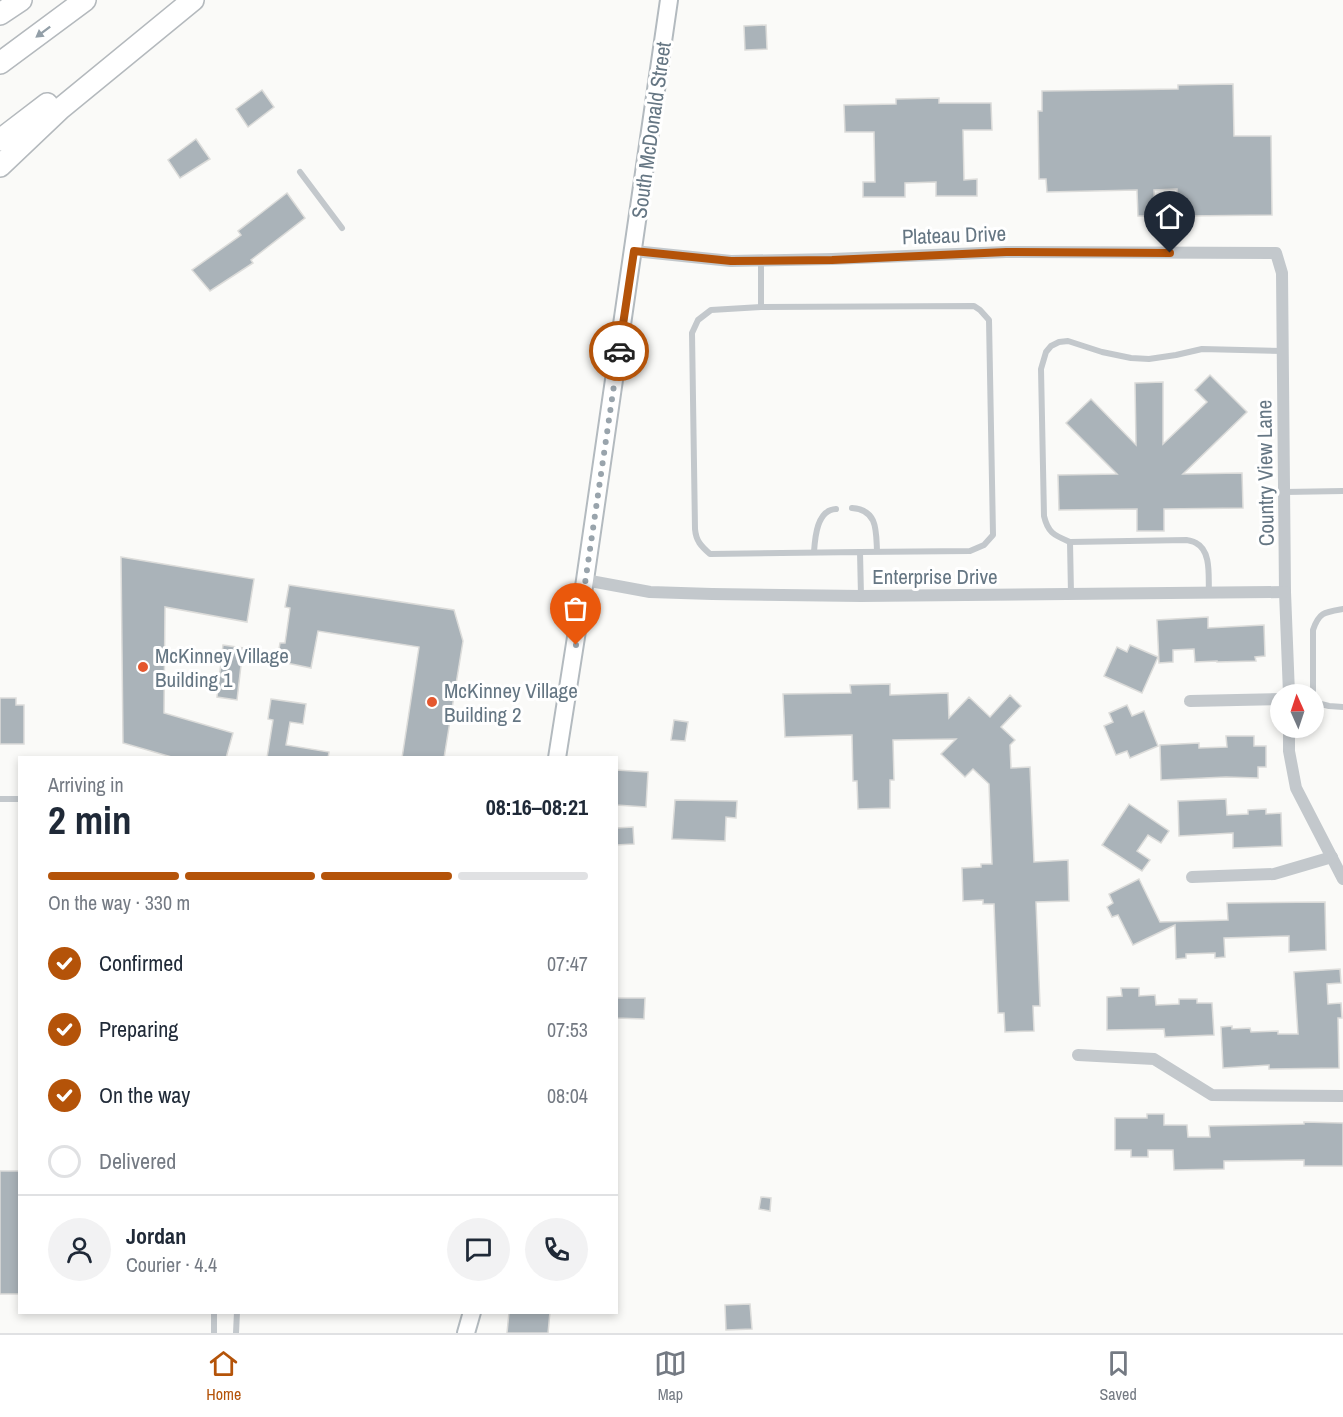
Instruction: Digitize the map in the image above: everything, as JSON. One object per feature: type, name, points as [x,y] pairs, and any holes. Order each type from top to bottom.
[{"type":"highway","points":[[0,14],[21,0]]},
{"type":"highway","points":[[0,63],[85,0]]},
{"type":"highway","points":[[0,140],[182,0]]},
{"type":"highway","points":[[0,166],[60,109],[193,0]]},
{"type":"main road","name":"South McDonald Street","points":[[557,756],[634,251],[669,0]]},
{"type":"main road","points":[[466,1333],[471,1314]]},
{"type":"street","name":"Plateau Drive","points":[[634,251],[721,260],[760,261],[1006,252],[1276,253]]},
{"type":"street","name":"Country View Lane","points":[[1276,253],[1282,273],[1285,592],[1289,684]]},
{"type":"street","name":"Enterprise Drive","points":[[585,580],[650,592],[712,594],[861,596],[1285,592]]},
{"type":"street","points":[[1190,701],[1270,699]]},
{"type":"street","points":[[1289,738],[1289,751],[1296,788],[1343,879]]},
{"type":"street","points":[[1192,877],[1274,874],[1332,857]]},
{"type":"street","points":[[1078,1055],[1154,1059],[1212,1095],[1343,1096]]},
{"type":"lane","points":[[300,172],[342,228]]},
{"type":"lane","points":[[760,261],[761,307]]},
{"type":"lane","points":[[974,306],[989,320],[993,535],[984,545],[970,551],[877,551],[710,554],[699,545],[696,535],[692,333],[698,320],[711,310],[761,307],[974,306]]},
{"type":"lane","points":[[1209,593],[1207,558],[1197,543],[1186,540],[1070,542],[1057,536],[1047,527],[1044,516],[1041,369],[1046,352],[1059,342],[1068,341],[1102,352],[1149,359],[1203,349],[1283,351]]},
{"type":"lane","points":[[1285,492],[1343,491]]},
{"type":"lane","points":[[852,508],[867,512],[874,520],[877,551]]},
{"type":"lane","points":[[814,552],[823,515],[831,509],[836,509]]},
{"type":"lane","points":[[1070,542],[1071,594]]},
{"type":"lane","points":[[860,552],[861,596]]},
{"type":"lane","points":[[1313,684],[1313,630],[1316,620],[1321,614],[1343,609]]},
{"type":"lane","points":[[1324,705],[1343,707]]},
{"type":"lane","points":[[0,800],[18,800]]},
{"type":"lane","points":[[214,1314],[214,1333]]},
{"type":"lane","points":[[236,1333],[237,1314]]},
{"type":"building","points":[[766,25],[767,49],[745,50],[744,26]]},
{"type":"building","points":[[1233,84],[1234,136],[1271,136],[1272,215],[1187,216],[1186,208],[1177,208],[1177,189],[1154,190],[1155,216],[1138,216],[1137,190],[1047,192],[1046,179],[1039,179],[1038,111],[1042,111],[1042,91],[1178,89],[1178,85]]},
{"type":"building","points":[[262,90],[274,107],[248,127],[236,109]]},
{"type":"building","points":[[939,98],[939,103],[991,103],[992,130],[963,130],[964,180],[977,179],[977,196],[936,196],[936,182],[905,183],[905,197],[863,197],[863,182],[875,182],[874,132],[845,132],[844,105],[896,104],[896,99]]},
{"type":"building","points":[[196,139],[210,159],[180,178],[168,160]]},
{"type":"building","points":[[287,193],[305,218],[251,260],[253,263],[210,291],[192,270],[241,235],[238,231]]},
{"type":"building","points":[[1210,375],[1247,412],[1183,474],[1242,473],[1243,508],[1164,509],[1164,531],[1137,531],[1137,509],[1059,510],[1058,475],[1117,474],[1066,423],[1091,399],[1136,445],[1135,383],[1163,382],[1163,444],[1207,402],[1195,390]]},
{"type":"building","name":"McKinney Village Building 1","points":[[121,557],[254,579],[247,622],[165,607],[164,713],[233,733],[227,756],[168,756],[123,743]]},
{"type":"building","name":"McKinney Village Building 2","points":[[289,585],[454,610],[463,641],[444,756],[402,756],[419,647],[318,631],[311,668],[277,661],[280,643],[285,643],[290,608],[285,607]]},
{"type":"building","points":[[1208,617],[1208,628],[1264,625],[1265,656],[1255,657],[1256,661],[1195,662],[1194,649],[1173,650],[1173,662],[1159,663],[1157,620]]},
{"type":"building","points":[[223,645],[243,648],[237,700],[217,697]]},
{"type":"building","points":[[1130,645],[1158,657],[1142,693],[1104,676],[1117,647],[1127,652]]},
{"type":"building","points":[[890,684],[890,695],[948,693],[949,718],[969,697],[990,717],[1010,695],[1021,706],[1001,727],[1015,740],[1010,745],[1011,768],[1030,767],[1034,862],[1068,860],[1069,901],[1036,902],[1040,1006],[1033,1006],[1034,1031],[1005,1032],[1004,1013],[998,1013],[994,904],[983,904],[983,900],[963,901],[962,868],[992,864],[989,784],[973,769],[965,777],[941,754],[956,739],[893,740],[894,780],[890,780],[890,808],[858,809],[857,781],[853,781],[852,735],[785,737],[783,694],[851,693],[850,685]]},
{"type":"building","points":[[0,698],[16,698],[16,705],[24,705],[24,744],[0,744]]},
{"type":"building","points":[[271,699],[306,704],[303,724],[290,722],[286,745],[329,752],[328,756],[267,756],[273,720],[268,719]]},
{"type":"building","points":[[1127,705],[1132,716],[1144,711],[1158,746],[1130,758],[1127,751],[1116,755],[1104,726],[1113,722],[1109,713]]},
{"type":"building","points":[[674,720],[688,722],[685,741],[671,740]]},
{"type":"building","points":[[1226,736],[1254,736],[1254,746],[1266,746],[1266,767],[1258,767],[1258,778],[1161,780],[1160,745],[1199,743],[1199,748],[1227,747]]},
{"type":"building","points":[[618,770],[648,772],[646,807],[618,805]]},
{"type":"building","points":[[1226,799],[1227,815],[1248,814],[1248,810],[1266,809],[1266,814],[1281,813],[1282,846],[1233,848],[1233,833],[1179,836],[1178,801]]},
{"type":"building","points":[[675,800],[737,801],[736,818],[726,817],[725,841],[672,839]]},
{"type":"building","points":[[1129,804],[1169,831],[1161,843],[1148,835],[1137,851],[1150,860],[1142,871],[1102,845]]},
{"type":"building","points":[[633,827],[634,844],[618,845],[618,828]]},
{"type":"building","points":[[1139,879],[1160,922],[1228,920],[1227,903],[1325,902],[1326,950],[1289,952],[1289,936],[1224,938],[1225,957],[1215,958],[1215,953],[1186,954],[1186,958],[1176,959],[1175,925],[1133,945],[1118,915],[1112,917],[1107,907],[1113,903],[1109,894]]},
{"type":"building","points":[[1340,969],[1341,983],[1327,984],[1328,1004],[1341,1003],[1342,1018],[1338,1018],[1339,1068],[1269,1069],[1269,1065],[1223,1068],[1221,1027],[1250,1028],[1251,1032],[1278,1031],[1278,1034],[1298,1034],[1294,972]]},
{"type":"building","points":[[1121,988],[1139,988],[1139,996],[1155,995],[1156,1005],[1179,1004],[1179,999],[1197,999],[1197,1003],[1212,1003],[1214,1035],[1165,1037],[1164,1029],[1107,1030],[1107,997],[1122,996]]},
{"type":"building","points":[[618,998],[645,998],[644,1019],[618,1018]]},
{"type":"building","points":[[1147,1114],[1164,1114],[1164,1125],[1187,1125],[1188,1137],[1210,1137],[1209,1126],[1304,1124],[1304,1122],[1343,1123],[1343,1166],[1304,1166],[1304,1160],[1224,1161],[1224,1169],[1174,1170],[1173,1150],[1148,1150],[1148,1157],[1131,1157],[1131,1150],[1115,1150],[1115,1118],[1147,1118]]},
{"type":"building","points":[[0,1171],[18,1171],[18,1294],[0,1294]]},
{"type":"building","points":[[761,1197],[771,1198],[770,1211],[759,1209]]},
{"type":"building","points":[[750,1304],[752,1329],[726,1330],[725,1305]]},
{"type":"building","points":[[509,1314],[550,1314],[548,1333],[507,1333]]},
{"type":"way so far","points":[[576,645],[619,351]]},
{"type":"place","name":"McKinney Village Building 1","points":[[143,667]]},
{"type":"place","name":"McKinney Village Building 2","points":[[432,702]]},
{"type":"route","points":[[619,351],[634,251],[731,261],[832,260],[1006,252],[1170,253]]}]
